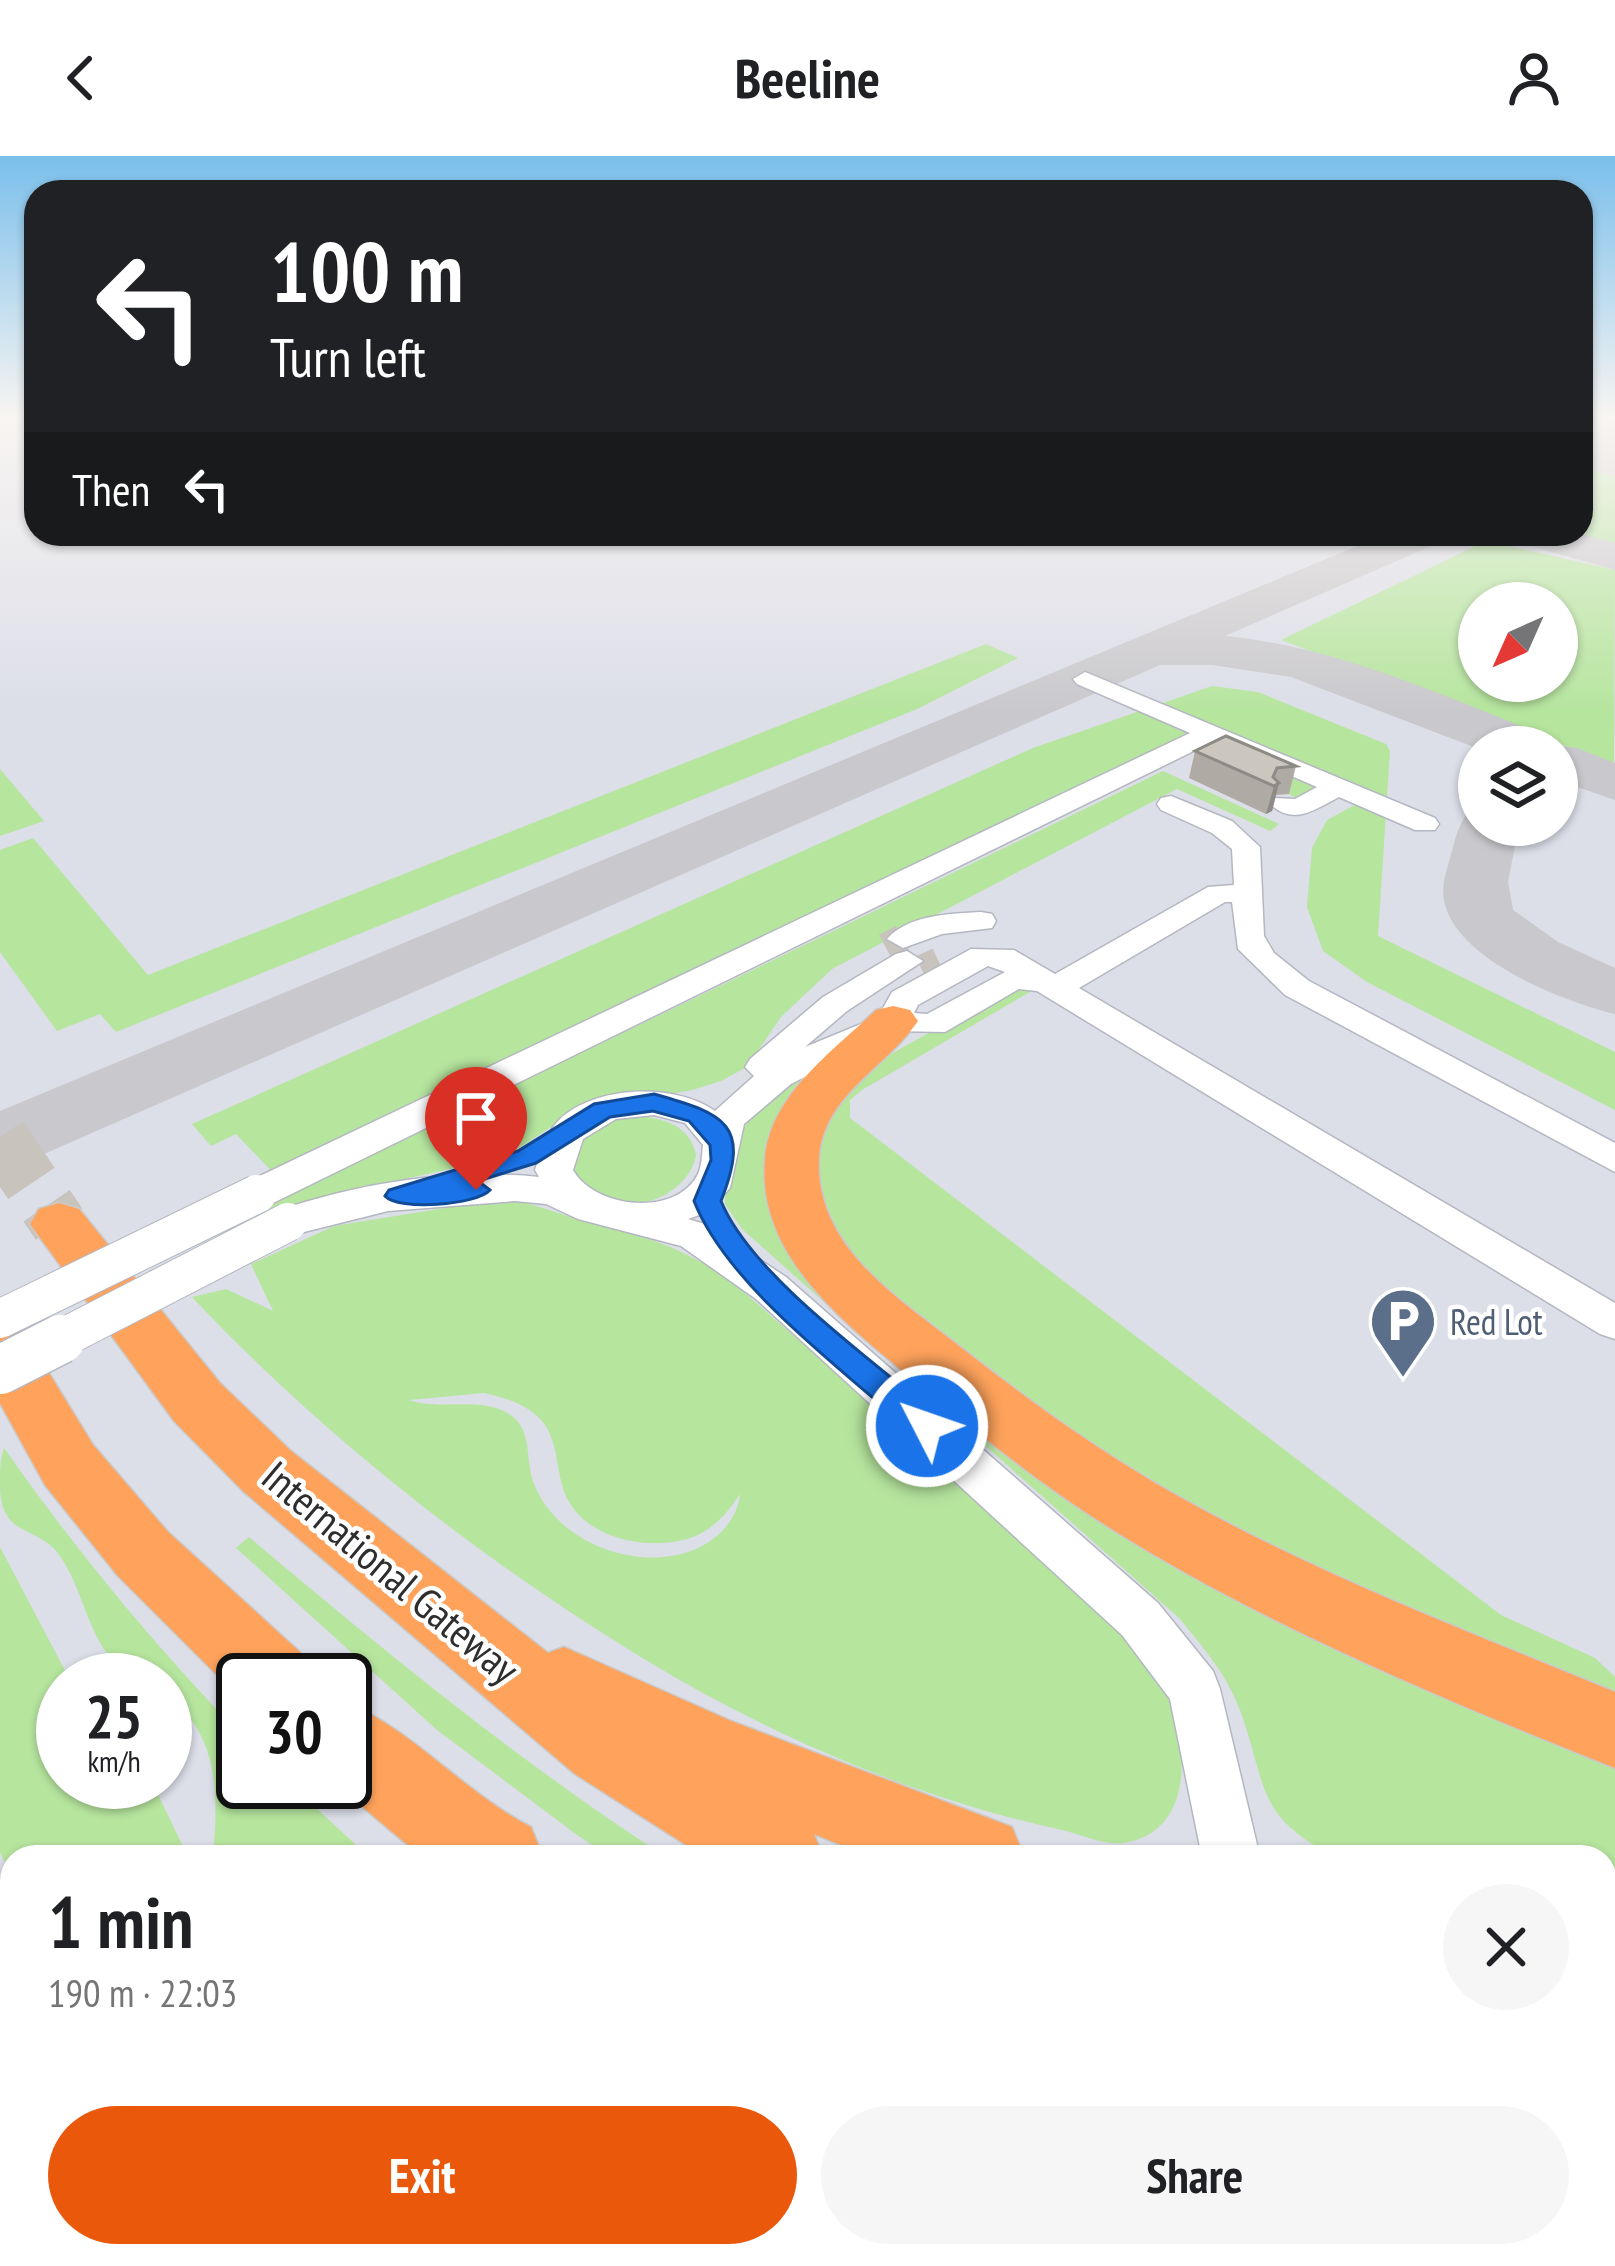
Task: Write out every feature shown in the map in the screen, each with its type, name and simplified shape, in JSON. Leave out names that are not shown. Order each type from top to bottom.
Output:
[{"type":"highway","points":[[910,968],[811,1106],[791,1159],[796,1196],[813,1243],[850,1293],[1000,1415],[1149,1515],[1258,1574],[1615,1730]]},
{"type":"highway","name":"International Gateway","points":[[59,1224],[196,1402],[267,1471],[603,1746],[762,1845]]},
{"type":"highway","points":[[0,1346],[69,1465],[143,1554],[247,1653]]},
{"type":"highway","points":[[454,1626],[623,1713],[813,1794],[950,1845]]},
{"type":"highway","points":[[372,1762],[477,1845]]},
{"type":"street","points":[[1085,680],[1425,824]]},
{"type":"street","points":[[0,1370],[273,1208],[1211,733]]},
{"type":"street","points":[[1173,752],[1210,768]]},
{"type":"street","points":[[1284,804],[1296,809],[1338,787]]},
{"type":"street","points":[[1171,804],[1231,832],[1245,845],[1252,859],[1244,894],[1246,926],[1256,953],[1297,988],[1615,1159]]},
{"type":"street","points":[[910,968],[935,1024],[1015,979],[1039,977],[1219,893],[1244,894]]},
{"type":"street","points":[[399,1196],[527,1157],[603,1110],[628,1104],[666,1105],[713,1094],[761,1068],[835,1004],[969,945],[981,921]]},
{"type":"street","points":[[771,1288],[707,1208],[711,1185],[724,1160],[726,1121],[747,1100],[843,1044],[910,968]]},
{"type":"street","points":[[1039,977],[1615,1323]]},
{"type":"street","points":[[666,1105],[698,1115],[722,1143]]},
{"type":"street","points":[[573,1199],[554,1172],[556,1153],[576,1126]]},
{"type":"street","points":[[631,1218],[687,1205],[711,1185]]},
{"type":"street","points":[[0,1318],[273,1208],[525,1187],[550,1189],[603,1214],[660,1222],[694,1235],[771,1288],[1102,1581],[1171,1654],[1202,1711],[1229,1845]]},
{"type":"shaded area","points":[[0,514],[24,514],[24,546],[1593,546],[1593,514],[1615,514],[1615,1845],[0,1845]]},
{"type":"green space","points":[[1593,514],[1615,514],[1615,544],[1593,538]]},
{"type":"green space","points":[[1476,546],[1508,546],[1615,570],[1614,764],[1578,751],[1578,726],[1512,726],[1281,640]]},
{"type":"green space","points":[[986,644],[1018,658],[917,709],[116,1032],[100,1014],[57,1031],[0,952],[0,850],[33,838],[148,975]]},
{"type":"green space","points":[[1212,686],[1258,692],[1386,744],[1390,751],[1378,936],[1615,1052],[1615,1110],[1367,982],[1323,951],[1307,907],[1312,848],[1327,820],[1364,800],[1338,787],[1308,803],[1182,747],[282,1182],[236,1134],[211,1146],[192,1124],[1033,748]]},
{"type":"green space","points":[[0,769],[44,821],[0,836]]},
{"type":"green space","points":[[1163,771],[1279,824],[1270,831],[1177,789],[832,969],[781,1017],[747,1067],[721,1081],[576,1110],[524,1145],[491,1160],[332,1195],[272,1214],[268,1205]]},
{"type":"green space","points":[[1014,986],[1035,989],[862,1090],[850,1100],[850,1118],[1501,1615],[1595,1658],[1615,1677],[1615,1706],[1290,1568],[1059,1435],[835,1246],[814,1171],[822,1121],[869,1066]]},
{"type":"green space","points":[[807,1074],[800,1104],[838,1299],[1615,1758],[1615,1845],[1314,1845],[1290,1827],[1268,1798],[1229,1687],[1179,1618],[742,1229],[725,1204],[726,1172],[741,1132],[764,1101]]},
{"type":"green space","points":[[636,1116],[665,1121],[681,1130],[696,1155],[692,1168],[674,1189],[649,1201],[621,1204],[573,1179],[573,1146],[606,1121]]},
{"type":"green space","points":[[511,1200],[659,1242],[730,1280],[1123,1625],[1162,1686],[1178,1730],[1181,1779],[1165,1820],[1148,1835],[1109,1843],[900,1783],[742,1714],[644,1659],[523,1580],[350,1447],[192,1297],[226,1289],[273,1311],[251,1264],[334,1226]],"holes":[[[484,1393],[523,1406],[542,1421],[552,1439],[568,1500],[578,1514],[606,1533],[641,1542],[677,1541],[708,1529],[740,1494],[736,1511],[712,1540],[673,1556],[624,1555],[601,1547],[559,1521],[544,1502],[533,1481],[525,1436],[517,1420],[486,1406],[409,1400]]]},
{"type":"green space","points":[[4,1448],[166,1653],[107,1653],[60,1556],[13,1523],[2,1502]]},
{"type":"green space","points":[[249,1537],[453,1704],[648,1845],[592,1845],[437,1730],[372,1671],[372,1653],[352,1653],[236,1548]]},
{"type":"green space","points":[[0,1547],[56,1653],[36,1653],[36,1809],[165,1809],[182,1845],[0,1845]]},
{"type":"green space","points":[[192,1682],[216,1708],[216,1809],[317,1809],[356,1845],[214,1845],[212,1768],[192,1722]]},
{"type":"building","points":[[1226,736],[1296,766],[1277,768],[1273,777],[1279,783],[1274,786],[1195,751]]},
{"type":"taxiway","points":[[0,1142],[1395,546]]},
{"type":"taxiway","points":[[1577,546],[1615,557]]},
{"type":"taxiway","points":[[1167,652],[1212,650],[1303,664],[1472,726]]},
{"type":"taxiway","points":[[1578,768],[1615,783]]},
{"type":"taxiway","points":[[1484,846],[1476,900],[1495,931],[1534,957],[1615,993]]},
{"type":"tunnel","points":[[886,948],[903,939]]},
{"type":"tunnel","points":[[922,970],[939,962]]},
{"type":"tunnel","points":[[0,1137],[59,1224]]},
{"type":"place","name":"Red Lot","points":[[1403,1380]]},
{"type":"route","points":[[476,1190],[399,1196],[527,1157],[603,1110],[654,1102],[698,1115],[722,1143],[724,1160],[707,1201],[719,1231],[771,1288],[927,1426]]}]
